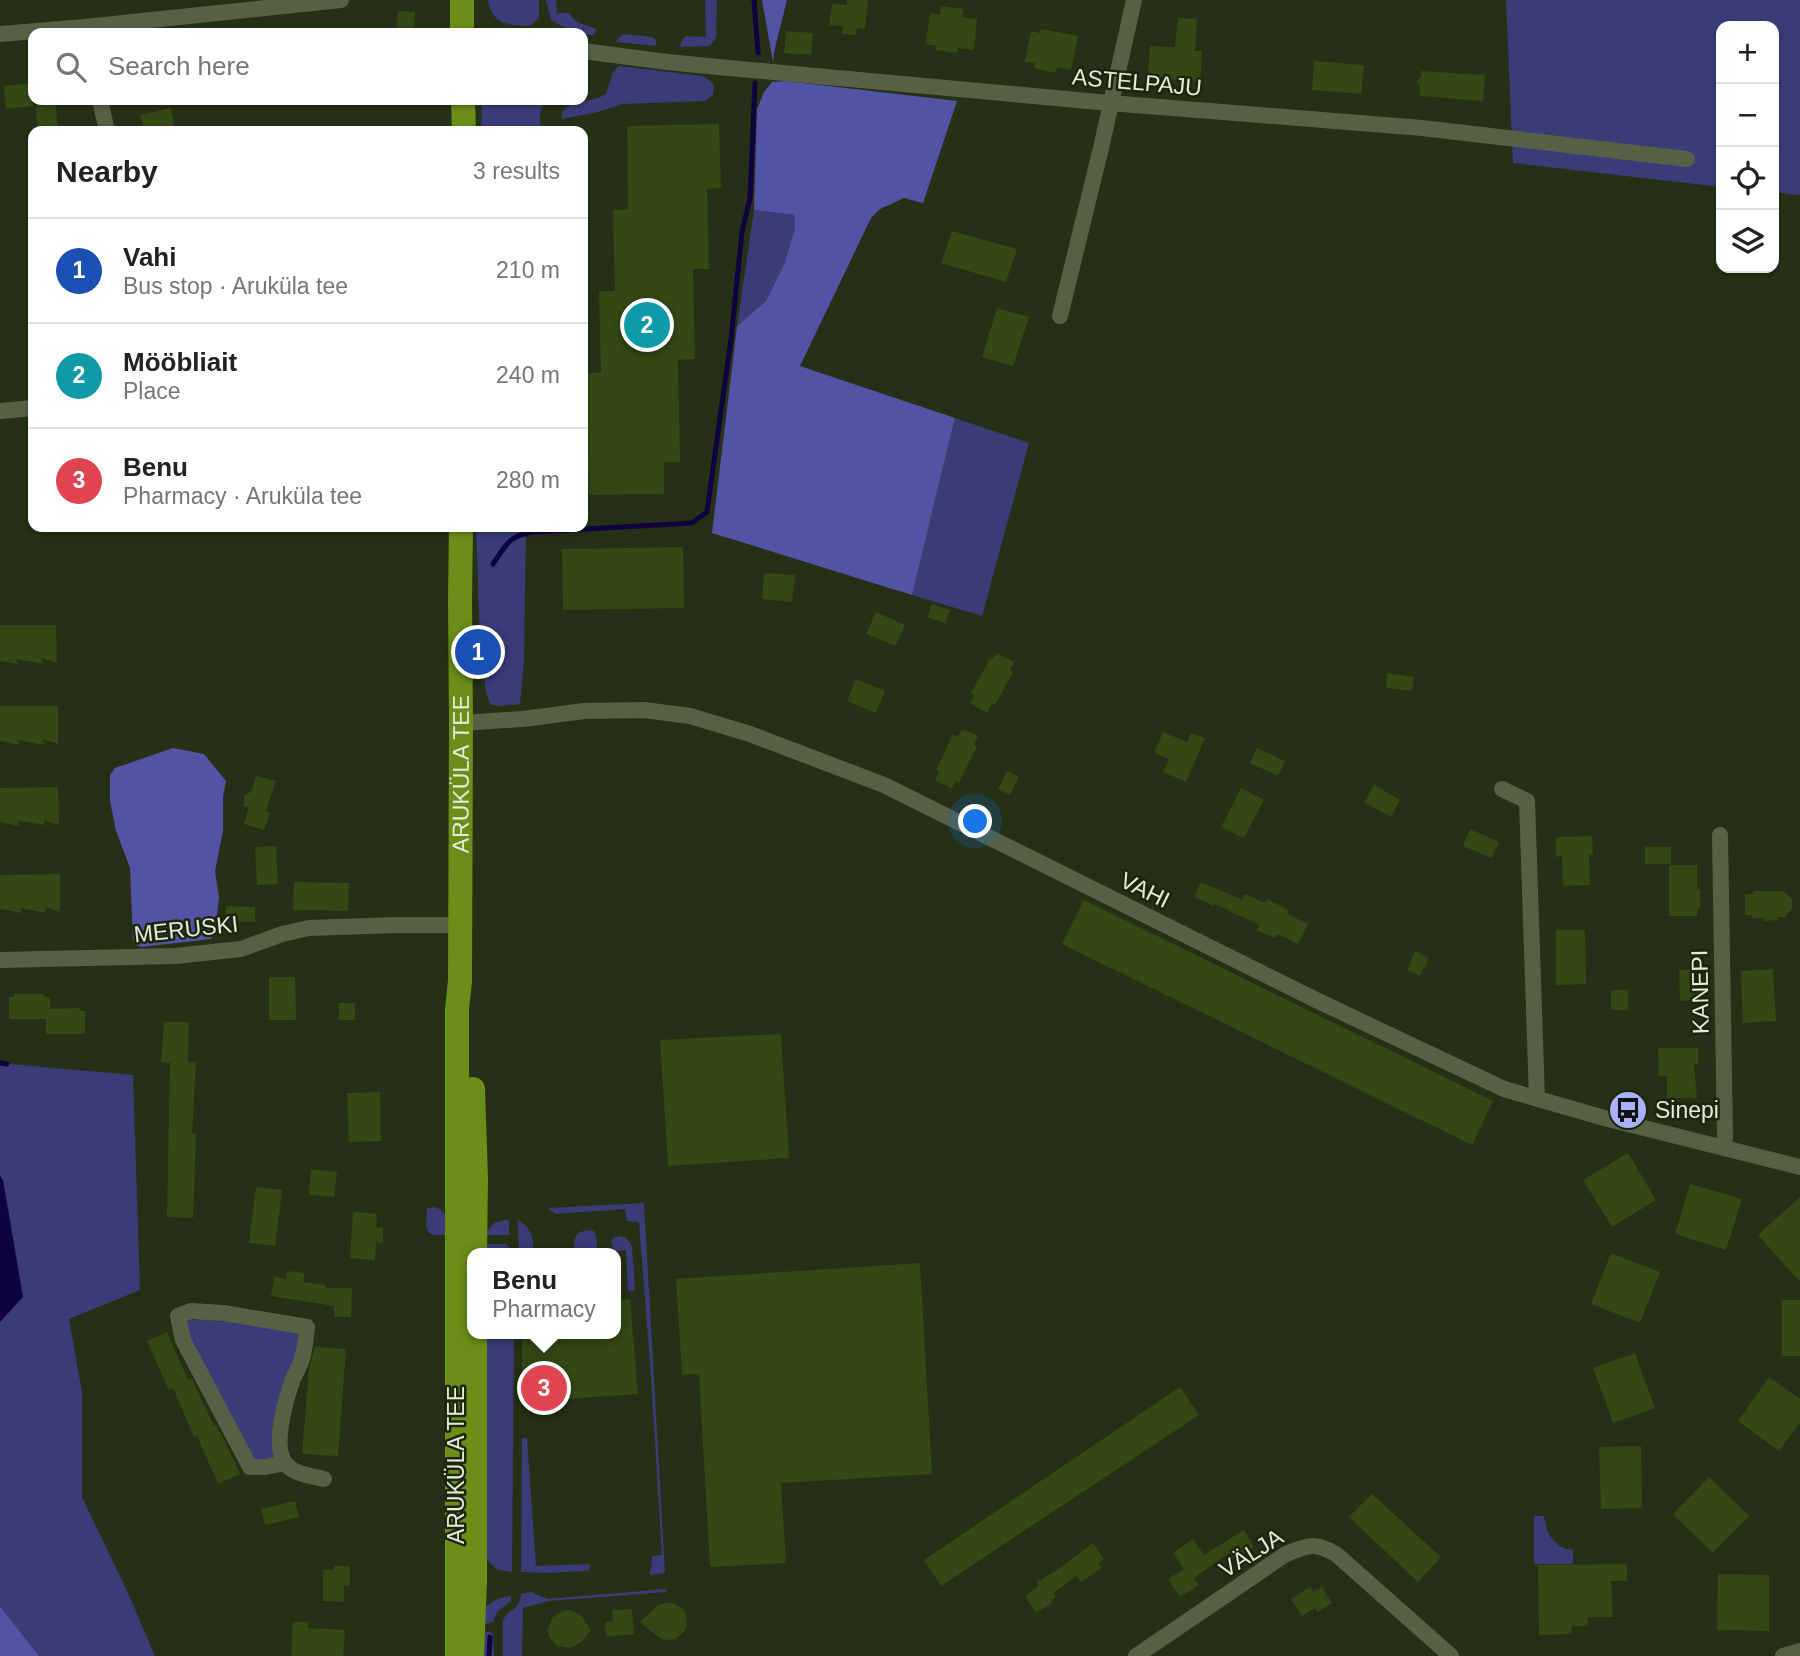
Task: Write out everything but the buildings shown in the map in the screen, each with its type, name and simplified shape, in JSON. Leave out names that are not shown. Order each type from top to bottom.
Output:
[{"type":"highway","points":[[462,0],[462,28]]},
{"type":"highway","points":[[463,105],[464,126]]},
{"type":"highway","name":"ARUKÜLA TEE","points":[[457,1656],[457,1035],[460,981],[461,532]]},
{"type":"highway","name":"ARUKÜLA TEE","points":[[460,981],[474,1097],[475,1248]]},
{"type":"highway","name":"ARUKÜLA TEE","points":[[472,1656],[475,1587],[475,1339]]},
{"type":"street","points":[[103,28],[341,0]]},
{"type":"street","points":[[1060,316],[1134,0]]},
{"type":"street","points":[[0,34],[28,33]]},
{"type":"street","name":"ASTELPAJU","points":[[588,52],[667,62],[1110,103],[1422,128],[1687,159]]},
{"type":"street","points":[[101,105],[106,126]]},
{"type":"street","points":[[0,411],[28,408]]},
{"type":"street","name":"VAHI","points":[[461,723],[584,711],[644,710],[690,716],[750,734],[884,785],[1316,1000],[1504,1089],[1604,1118],[1800,1167]]},
{"type":"street","points":[[1502,789],[1527,801],[1537,1099]]},
{"type":"street","name":"KANEPI","points":[[1720,835],[1725,1137],[1723,1148]]},
{"type":"street","name":"MERUSKI","points":[[0,960],[175,956],[242,949],[282,934],[309,928],[459,925]]},
{"type":"street","points":[[285,1463],[250,1467],[183,1340],[178,1316],[191,1311],[223,1313],[307,1327],[302,1360],[283,1411],[281,1451],[285,1463],[296,1472],[324,1479]]},
{"type":"street","name":"VÄLJA","points":[[1136,1656],[1286,1554],[1306,1546],[1321,1546],[1336,1554],[1451,1656]]},
{"type":"street","points":[[1783,1656],[1800,1651]]},
{"type":"shaded area","points":[[488,0],[539,0],[539,18],[530,26],[502,22],[493,14]]},
{"type":"shaded area","points":[[546,0],[556,0],[557,13],[569,13],[577,21],[596,29],[595,35],[588,35],[588,28],[565,28],[551,20]]},
{"type":"shaded area","points":[[705,0],[717,0],[716,38],[710,46],[680,47],[686,36],[706,37]]},
{"type":"shaded area","points":[[762,0],[787,0],[773,62]]},
{"type":"shaded area","points":[[1506,0],[1800,0],[1800,195],[1779,193],[1779,21],[1716,21],[1716,186],[1513,163]]},
{"type":"shaded area","points":[[624,34],[652,37],[656,40],[656,46],[616,42]]},
{"type":"shaded area","points":[[619,66],[702,76],[714,86],[713,95],[705,101],[623,104],[562,119],[562,112],[570,105],[588,105],[588,100],[606,94],[613,72]]},
{"type":"shaded area","points":[[786,81],[957,101],[923,203],[904,198],[880,209],[871,218],[800,366],[955,418],[912,595],[712,533],[737,326],[766,301],[785,262],[795,228],[794,215],[754,210],[757,109],[764,92],[772,82]]},
{"type":"shaded area","points":[[482,105],[543,105],[540,126],[481,126]]},
{"type":"shaded area","points":[[754,210],[794,215],[795,228],[785,262],[766,301],[737,326]]},
{"type":"shaded area","points":[[955,418],[1029,443],[982,616],[912,595]]},
{"type":"shaded area","points":[[476,532],[526,532],[524,660],[520,704],[491,705],[484,675],[484,645],[480,644]]},
{"type":"shaded area","points":[[173,748],[204,754],[226,781],[223,831],[215,871],[219,897],[216,923],[211,939],[141,947],[133,940],[130,868],[116,831],[110,801],[110,775],[115,768]]},
{"type":"shaded area","points":[[0,1063],[133,1075],[140,1290],[69,1319],[82,1392],[82,1497],[155,1656],[39,1656],[0,1606]]},
{"type":"shaded area","points":[[0,1176],[3,1180],[23,1297],[0,1322]]},
{"type":"shaded area","points":[[644,1203],[665,1573],[650,1575],[652,1556],[662,1555],[639,1222],[627,1221],[625,1209],[555,1214],[548,1208]]},
{"type":"shaded area","points":[[435,1207],[445,1215],[449,1235],[429,1233],[426,1226],[427,1208]]},
{"type":"shaded area","points":[[509,1220],[509,1235],[484,1235],[494,1223]]},
{"type":"shaded area","points":[[518,1220],[531,1234],[534,1248],[519,1248]]},
{"type":"shaded area","points":[[594,1231],[596,1248],[575,1248],[574,1241],[578,1233]]},
{"type":"shaded area","points":[[624,1237],[632,1247],[635,1290],[628,1291],[626,1250],[613,1248],[613,1238]]},
{"type":"shaded area","points":[[486,1244],[506,1244],[509,1247],[509,1248],[485,1248]]},
{"type":"shaded area","points":[[206,1319],[298,1332],[296,1364],[280,1460],[256,1468],[182,1327],[190,1320]]},
{"type":"shaded area","points":[[483,1339],[514,1339],[512,1572],[496,1569],[483,1555]]},
{"type":"shaded area","points":[[522,1438],[527,1438],[536,1566],[590,1564],[589,1570],[521,1572]]},
{"type":"shaded area","points":[[1534,1516],[1544,1516],[1552,1539],[1566,1549],[1573,1550],[1573,1564],[1534,1564]]},
{"type":"shaded area","points":[[666,1589],[666,1592],[548,1601],[523,1608],[522,1656],[503,1656],[503,1620],[519,1604],[521,1594],[531,1592],[548,1599]]},
{"type":"shaded area","points":[[511,1596],[511,1601],[497,1612],[493,1622],[482,1622],[483,1612],[489,1604]]},
{"type":"shaded area","points":[[0,1606],[39,1656],[0,1656]]},
{"type":"shaded area","points":[[484,1632],[493,1634],[494,1656],[481,1656]]},
{"type":"waterway","points":[[754,0],[758,53]]},
{"type":"waterway","points":[[588,529],[692,523],[707,512],[731,339],[742,232],[750,198],[755,83]]},
{"type":"waterway","points":[[493,564],[513,538],[534,532]]},
{"type":"waterway","points":[[0,1063],[7,1064]]},
{"type":"waterway","points":[[489,1656],[490,1637]]},
{"type":"place","name":"Mööbliait","points":[[647,325]]},
{"type":"place","name":"Vahi","points":[[478,652]]},
{"type":"place","name":"Sinepi","points":[[1628,1110]]},
{"type":"place","name":"Benu","points":[[544,1388]]}]
